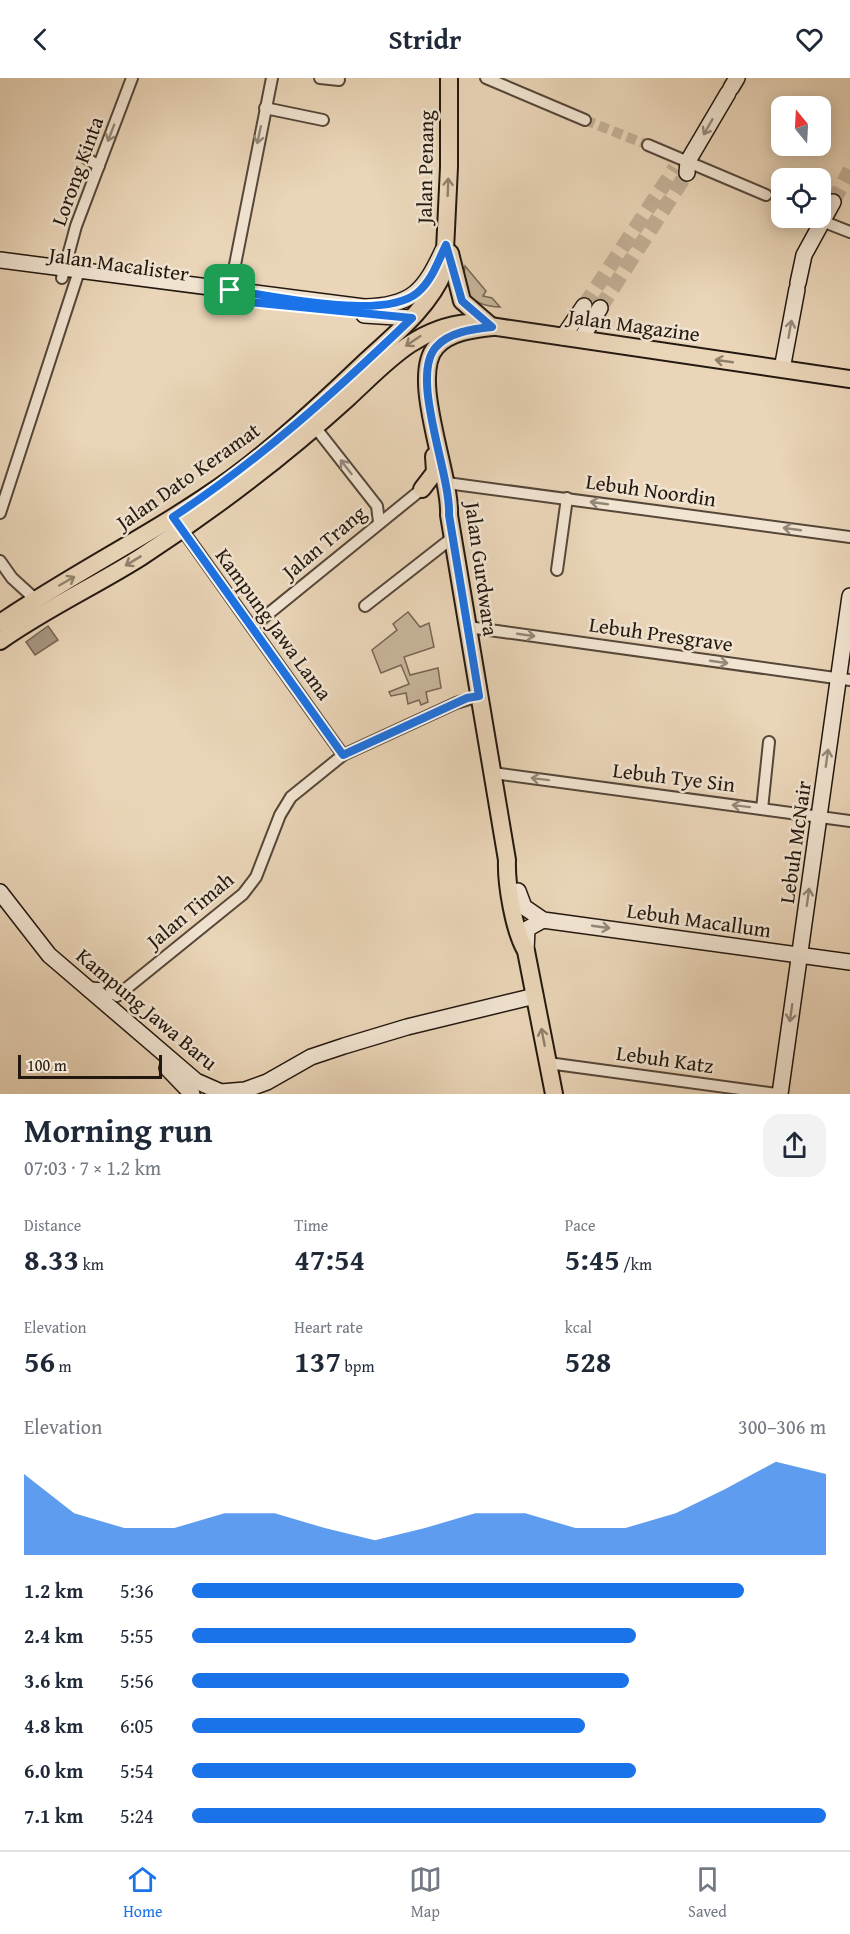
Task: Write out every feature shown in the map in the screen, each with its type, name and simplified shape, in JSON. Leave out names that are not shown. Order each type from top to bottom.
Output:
[{"type":"main road","name":"Jalan Penang","points":[[412,318],[439,282],[444,271],[449,78]]},
{"type":"main road","points":[[446,245],[462,301],[492,327]]},
{"type":"main road","name":"Jalan Magazine","points":[[412,318],[468,323],[850,379]]},
{"type":"main road","name":"Jalan Dato Keramat","points":[[0,641],[49,609],[141,557],[178,523],[274,445],[412,318]]},
{"type":"main road","name":"Jalan Dato Keramat","points":[[0,623],[35,599],[131,544],[178,523],[315,427],[412,341],[437,328],[468,323]]},
{"type":"main road","name":"Jalan Gurdwara","points":[[492,327],[456,335],[440,343],[432,352],[426,380],[434,437],[440,448],[447,483],[452,538],[493,773],[519,941],[526,951],[554,1094]]},
{"type":"main road","points":[[434,437],[435,472],[422,489],[440,493],[449,515]]},
{"type":"main road","name":"Jalan Gurdwara","points":[[507,860],[513,870],[518,891]]},
{"type":"street","name":"Lorong Kinta","points":[[0,513],[99,166],[132,78]]},
{"type":"street","points":[[229,295],[272,78]]},
{"type":"street","points":[[320,78],[339,80]]},
{"type":"street","points":[[486,78],[585,120]]},
{"type":"street","points":[[683,167],[732,86]]},
{"type":"street","points":[[266,108],[323,120]]},
{"type":"street","points":[[648,145],[683,167],[766,195]]},
{"type":"street","points":[[86,158],[99,166]]},
{"type":"street","points":[[831,213],[850,232]]},
{"type":"street","points":[[782,369],[804,255],[817,228]]},
{"type":"street","name":"Jalan Macalister","points":[[229,295],[364,307],[397,304],[408,299],[426,284],[446,245]]},
{"type":"street","name":"Jalan Macalister","points":[[0,260],[70,274]]},
{"type":"street","name":"Jalan Macalister","points":[[0,268],[70,274],[412,318]]},
{"type":"street","points":[[572,338],[584,306]]},
{"type":"street","points":[[572,338],[600,308]]},
{"type":"street","points":[[315,427],[377,506],[379,522]]},
{"type":"street","name":"Lebuh Noordin","points":[[447,483],[850,537]]},
{"type":"street","name":"Jalan Trang","points":[[252,627],[394,509],[422,489]]},
{"type":"street","points":[[557,570],[567,498]]},
{"type":"street","points":[[377,506],[394,509]]},
{"type":"street","name":"Kampung Jawa Lama","points":[[178,523],[343,755]]},
{"type":"street","points":[[365,606],[452,538]]},
{"type":"street","points":[[0,561],[12,578],[35,599]]},
{"type":"street","name":"Lebuh McNair","points":[[779,1094],[819,816],[844,679],[850,596]]},
{"type":"street","name":"Lebuh Presgrave","points":[[468,627],[844,679]]},
{"type":"street","name":"Jalan Timah","points":[[107,1004],[243,894],[256,877],[280,815],[291,797],[343,755],[447,707],[479,696]]},
{"type":"street","points":[[762,809],[769,742]]},
{"type":"street","name":"Lebuh Tye Sin","points":[[493,773],[850,820]]},
{"type":"street","points":[[518,891],[524,907],[543,920],[527,929],[526,951]]},
{"type":"street","name":"Kampung Jawa Baru","points":[[0,892],[49,955],[196,1081],[221,1092],[257,1087],[311,1058],[344,1046],[407,1027],[535,996]]},
{"type":"street","name":"Lebuh Macallum","points":[[543,920],[850,962]]},
{"type":"street","points":[[90,990],[122,992]]},
{"type":"street","points":[[152,1043],[158,1059],[192,1094]]},
{"type":"street","name":"Lebuh Katz","points":[[548,1063],[779,1094]]},
{"type":"shaded area","points":[[465,266],[486,291],[483,296],[492,298],[500,307],[482,304],[470,296],[465,284]]},
{"type":"shaded area","points":[[408,612],[420,627],[429,623],[434,647],[404,657],[410,675],[438,668],[441,688],[426,692],[428,702],[421,705],[419,700],[408,704],[406,693],[391,696],[389,692],[409,684],[401,665],[381,673],[372,650],[397,630],[393,624]]},
{"type":"shaded area","points":[[48,626],[58,640],[35,655],[26,642]]},
{"type":"tunnel","points":[[585,120],[648,145]]},
{"type":"tunnel","points":[[584,306],[675,168]]},
{"type":"tunnel","points":[[833,202],[850,170]]},
{"type":"tunnel","points":[[600,308],[687,173]]},
{"type":"route","points":[[446,245],[462,301],[492,327],[469,330],[440,343],[429,359],[426,376],[434,437],[440,448],[450,499],[449,515],[479,696],[469,697],[343,755],[173,517],[231,479],[274,445],[340,387],[412,318],[228,300],[230,290],[364,307],[397,304],[408,299],[426,284],[446,245]]}]
